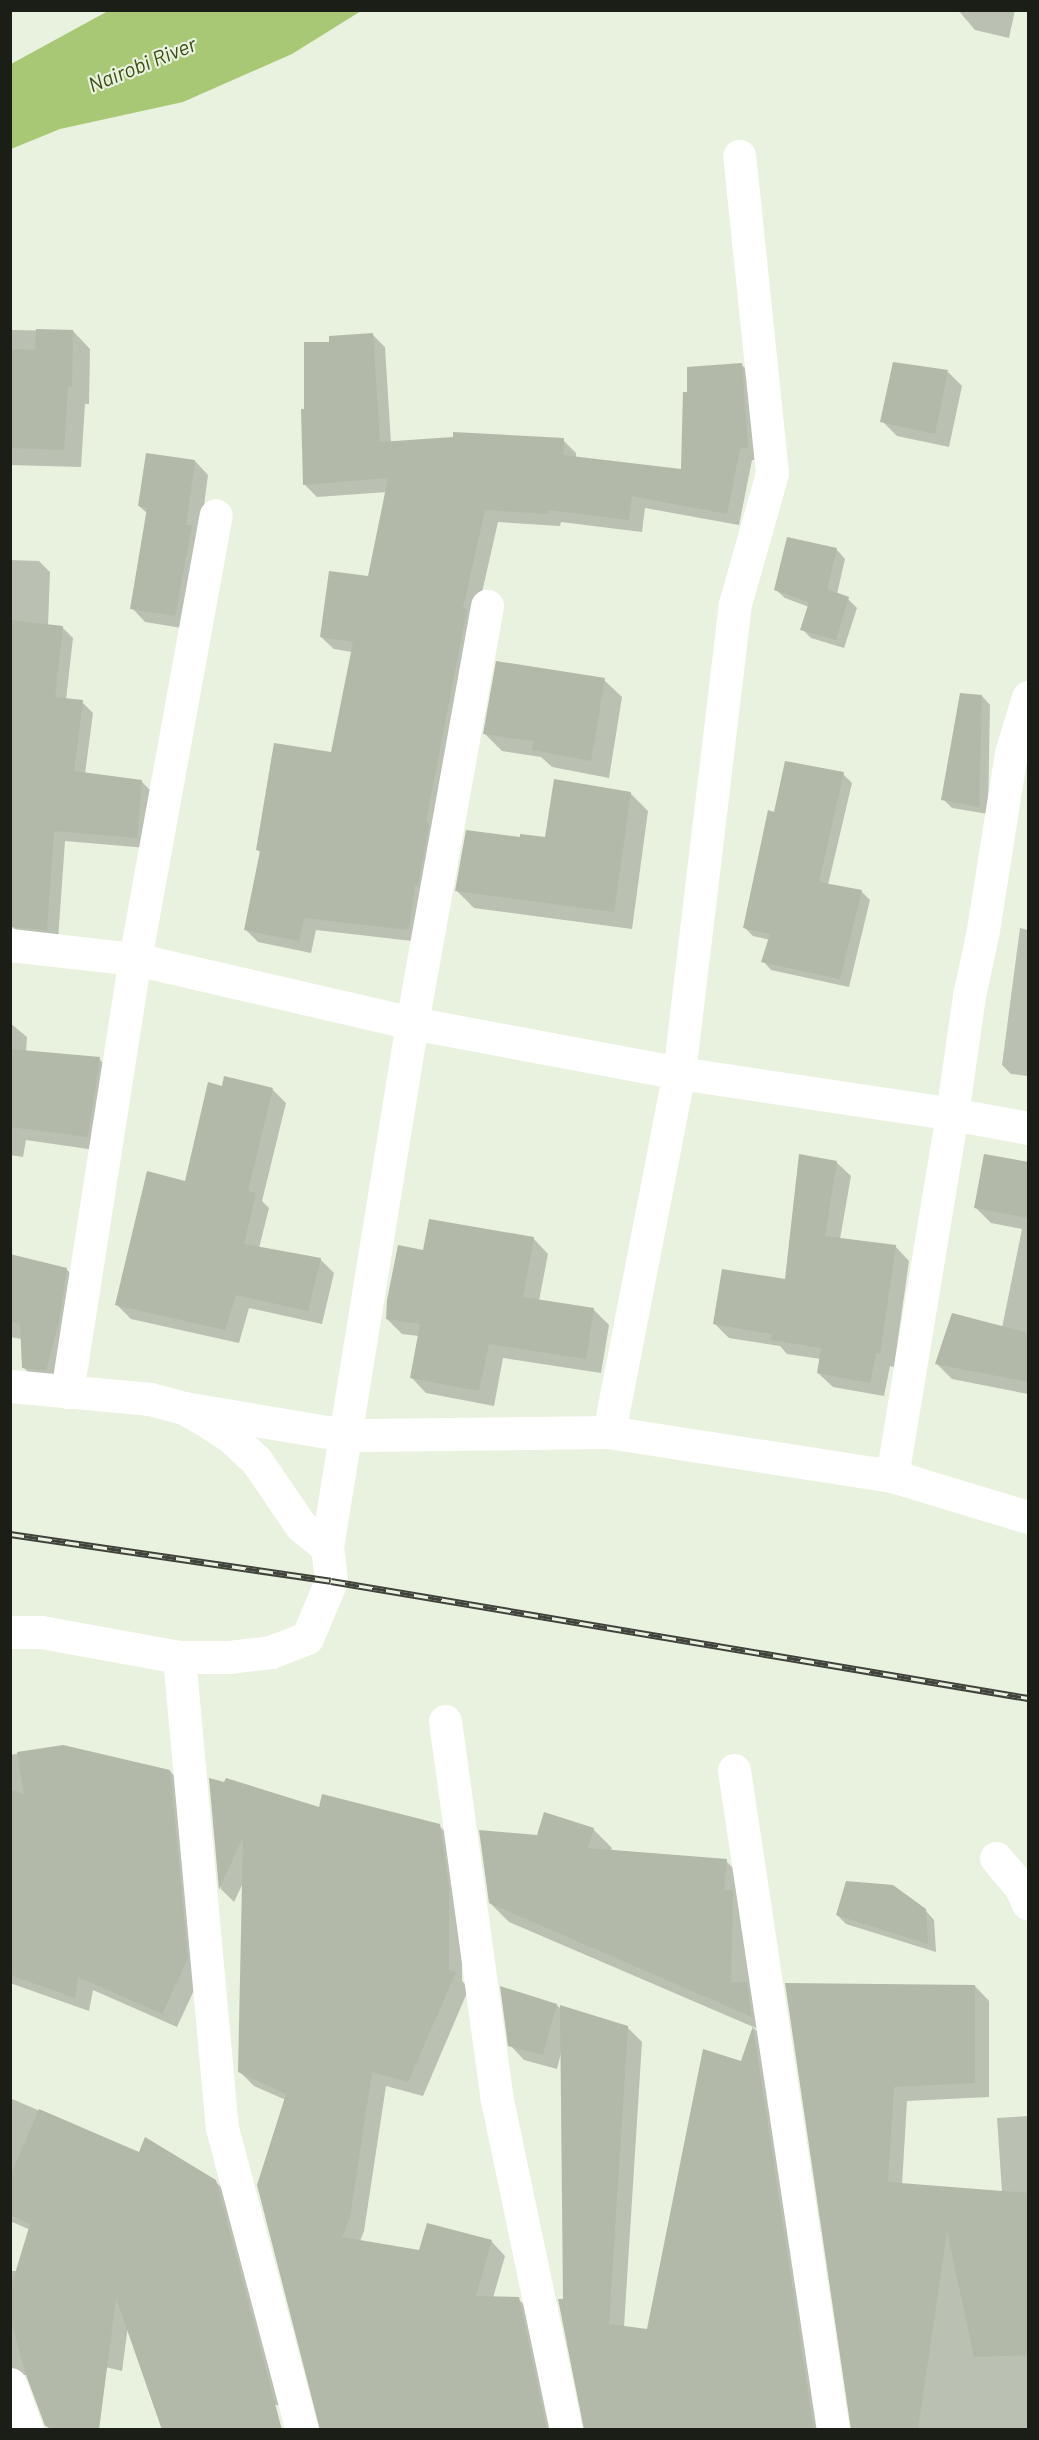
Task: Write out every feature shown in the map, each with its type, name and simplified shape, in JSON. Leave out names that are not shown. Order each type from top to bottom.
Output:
[{"type":"street","points":[[609,1432],[679,1073],[735,604],[772,473],[739,156]]},
{"type":"street","points":[[67,1392],[135,959],[216,515]]},
{"type":"street","points":[[10,1632],[41,1632],[179,1657],[230,1657],[271,1652],[307,1638],[332,1581],[327,1546],[412,1023],[487,606]]},
{"type":"street","points":[[892,1476],[952,1114],[969,996],[983,930],[1011,753],[1029,697]]},
{"type":"street","points":[[10,945],[135,959],[412,1023],[679,1073],[952,1114],[1029,1128]]},
{"type":"street","points":[[10,1386],[150,1399],[184,1408],[345,1435],[609,1432],[892,1476],[1029,1517]]},
{"type":"street","points":[[184,1408],[231,1437],[256,1460],[301,1526],[327,1546]]},
{"type":"street","points":[[179,1657],[222,2128],[302,2430]]},
{"type":"street","points":[[445,1722],[496,2095],[566,2430]]},
{"type":"street","points":[[734,1770],[833,2430]]},
{"type":"street","points":[[996,1858],[1021,1888],[1029,1904]]},
{"type":"street","points":[[10,2384],[27,2430]]},
{"type":"water","name":"Nairobi River","points":[[108,11],[361,11],[292,54],[183,102],[60,129],[11,149],[11,64]]},
{"type":"building","points":[[36,329],[73,330],[72,387],[68,387],[64,450],[10,448],[10,349],[35,350]]},
{"type":"building","points":[[373,333],[380,442],[453,437],[453,432],[564,438],[563,455],[681,469],[683,392],[687,392],[687,367],[742,363],[748,448],[740,448],[727,514],[632,496],[629,520],[548,510],[548,514],[485,510],[463,608],[467,609],[426,821],[429,825],[418,886],[415,885],[409,930],[304,918],[299,941],[244,930],[260,851],[256,850],[274,743],[331,752],[353,642],[320,637],[329,571],[368,576],[388,478],[303,485],[301,409],[304,409],[304,342],[329,342],[329,336]]},
{"type":"building","points":[[893,362],[948,370],[935,434],[880,422]]},
{"type":"building","points":[[146,453],[195,460],[186,525],[192,525],[175,616],[130,609],[147,508],[138,506]]},
{"type":"building","points":[[787,537],[837,548],[827,589],[849,597],[836,640],[800,630],[809,602],[774,590]]},
{"type":"building","points":[[10,620],[63,626],[55,697],[83,700],[74,771],[142,780],[137,838],[54,831],[47,930],[10,927]]},
{"type":"building","points":[[496,661],[605,678],[591,761],[532,750],[534,741],[483,734]]},
{"type":"building","points":[[960,693],[982,695],[979,807],[941,800]]},
{"type":"building","points":[[785,761],[844,772],[819,882],[862,890],[840,979],[761,962],[770,934],[743,928],[768,810],[774,812]]},
{"type":"building","points":[[554,779],[631,792],[614,912],[455,891],[466,830],[520,837],[520,834],[545,837]]},
{"type":"building","points":[[10,1049],[100,1057],[88,1137],[10,1127]]},
{"type":"building","points":[[224,1076],[273,1088],[248,1191],[256,1193],[244,1244],[321,1258],[308,1311],[236,1295],[225,1330],[115,1305],[147,1171],[185,1181],[208,1082],[222,1086]]},
{"type":"building","points":[[799,1154],[837,1161],[825,1236],[896,1245],[880,1354],[876,1353],[870,1383],[817,1373],[821,1348],[771,1340],[772,1334],[713,1324],[722,1269],[785,1279]]},
{"type":"building","points":[[984,1154],[1029,1162],[1029,1218],[974,1208]]},
{"type":"building","points":[[429,1219],[534,1237],[523,1297],[594,1308],[586,1359],[489,1344],[479,1391],[410,1378],[420,1324],[386,1319],[387,1300],[398,1245],[423,1250]]},
{"type":"building","points":[[10,1254],[67,1268],[60,1317],[46,1371],[22,1368],[20,1324],[10,1321]]},
{"type":"building","points":[[952,1313],[1029,1333],[1029,1382],[935,1364]]},
{"type":"building","points":[[63,1745],[170,1770],[188,1958],[162,2014],[78,1977],[75,1998],[10,1975],[10,1789],[24,1795],[17,1752]]},
{"type":"building","points":[[209,1778],[224,1782],[226,1778],[319,1807],[322,1794],[440,1824],[449,1886],[449,1970],[456,1972],[408,2082],[372,2072],[350,2217],[342,2237],[419,2250],[427,2223],[492,2240],[476,2296],[519,2297],[547,2430],[320,2430],[257,2185],[286,2094],[238,2072],[243,1837],[219,1890]]},
{"type":"building","points":[[544,1812],[594,1828],[588,1848],[727,1859],[724,1890],[733,1890],[731,1982],[747,1982],[752,2017],[489,1903],[479,1830],[537,1835]]},
{"type":"building","points":[[846,1881],[893,1885],[926,1909],[928,1944],[836,1915]]},
{"type":"building","points":[[785,1983],[975,1985],[975,2083],[894,2087],[888,2182],[1029,2193],[1029,2355],[974,2357],[947,2231],[918,2430],[851,2430]]},
{"type":"building","points":[[500,1986],[557,2004],[543,2055],[508,2046]]},
{"type":"building","points":[[560,2005],[628,2026],[609,2324],[647,2329],[703,2049],[741,2061],[753,2026],[814,2430],[584,2430],[558,2299],[563,2299]]},
{"type":"building","points":[[39,2109],[139,2152],[145,2137],[216,2180],[282,2430],[162,2430],[116,2298],[99,2430],[64,2430],[45,2426],[26,2375],[10,2317],[10,2290],[30,2224],[10,2215],[10,2176]]},
{"type":"railway","points":[[10,1534],[331,1581],[1028,1698]]}]
